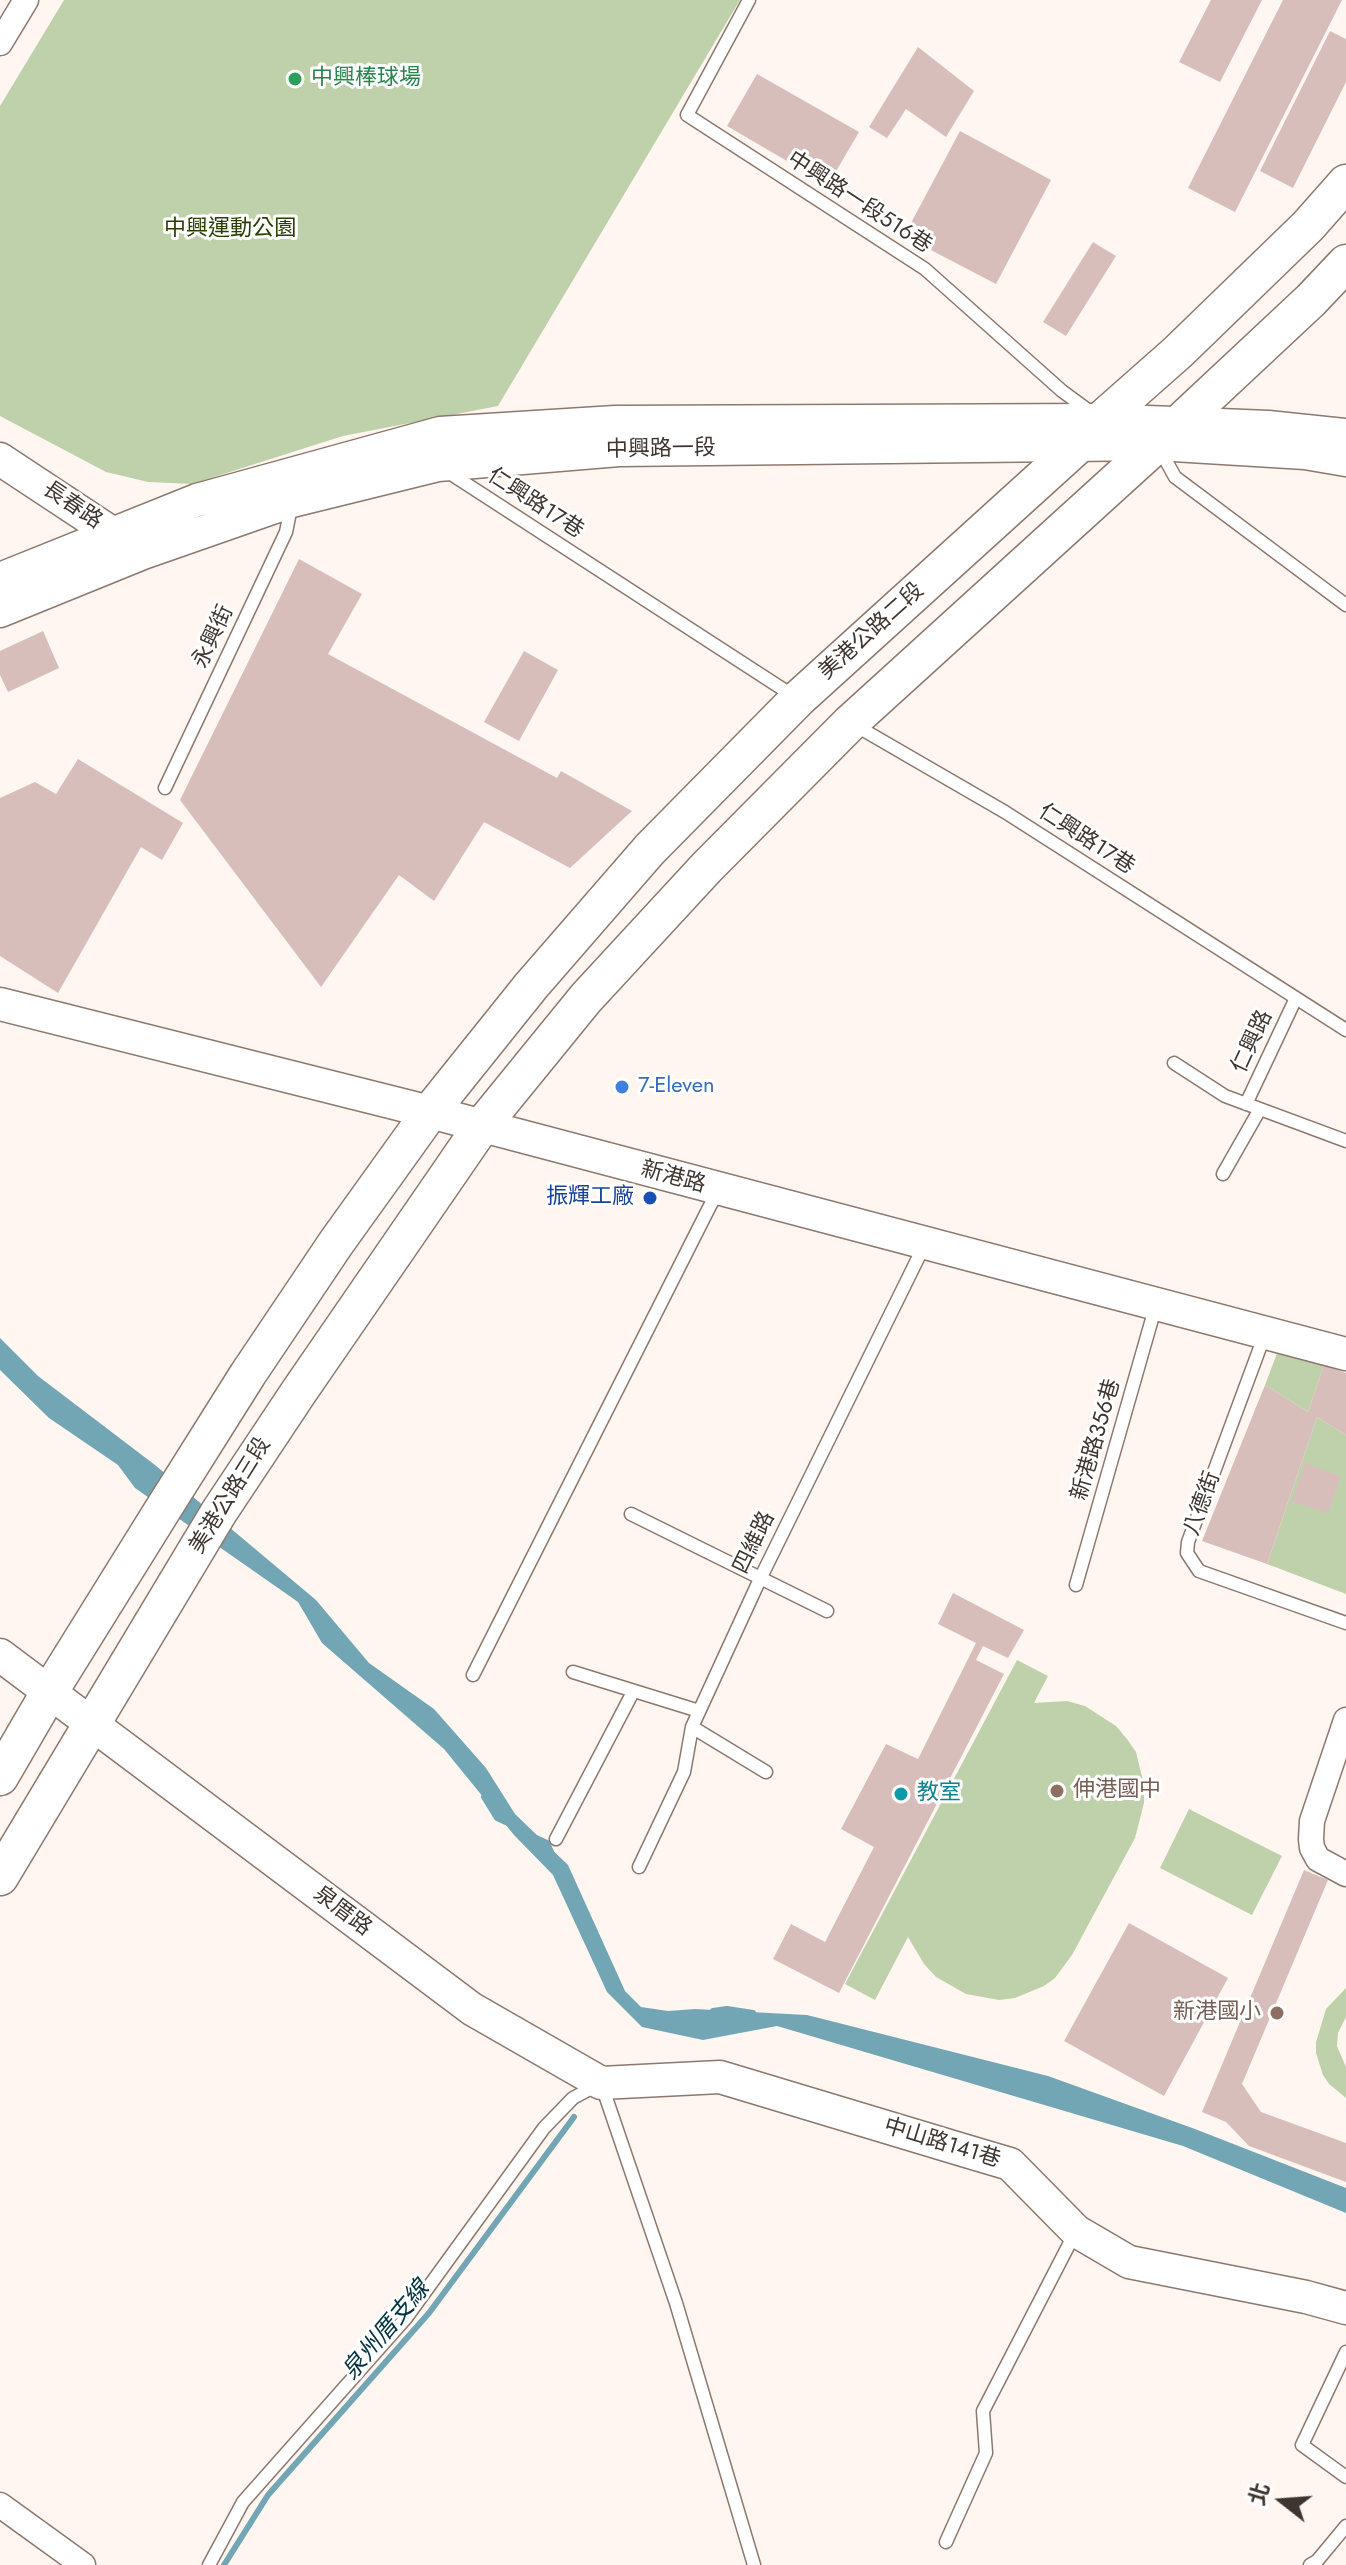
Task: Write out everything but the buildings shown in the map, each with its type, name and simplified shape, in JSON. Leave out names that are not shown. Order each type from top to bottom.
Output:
[{"type":"main road","name":"美港公路二段","points":[[430,1112],[531,986],[650,849],[798,699],[1178,352],[1308,226],[1346,183]]},
{"type":"main road","points":[[481,1127],[586,998],[707,867],[850,723],[1169,433],[1311,300],[1346,263]]},
{"type":"main road","points":[[0,1777],[50,1691],[248,1374],[336,1243],[430,1112]]},
{"type":"main road","name":"美港公路三段","points":[[0,1877],[212,1525],[386,1263],[481,1127]]},
{"type":"street","points":[[0,43],[26,0]]},
{"type":"street","name":"中興路一段","points":[[0,579],[197,500],[439,449],[615,422],[1101,420],[1346,460]]},
{"type":"street","name":"中興路一段","points":[[0,611],[143,553],[439,449],[1076,447],[1169,433],[1346,435]]},
{"type":"street","name":"長春路","points":[[0,459],[143,553]]},
{"type":"street","name":"新港路","points":[[0,1004],[430,1112],[1346,1354]]},
{"type":"street","name":"泉厝路","points":[[0,1655],[472,2009],[601,2083]]},
{"type":"street","points":[[1346,1720],[1312,1821],[1312,1848],[1318,1859],[1346,1874]]},
{"type":"street","name":"中山路141巷","points":[[601,2083],[720,2077],[1010,2164],[1076,2231],[1129,2262],[1306,2297],[1346,2308]]},
{"type":"street","points":[[0,2505],[83,2565]]},
{"type":"lane","name":"中興路一段516巷","points":[[749,0],[687,115],[925,269],[1062,391],[1101,420]]},
{"type":"lane","points":[[1169,433],[1175,477],[1346,605]]},
{"type":"lane","name":"仁興路17巷","points":[[439,449],[798,699]]},
{"type":"lane","name":"永興街","points":[[165,788],[286,532],[292,501]]},
{"type":"lane","name":"仁興路17巷","points":[[850,723],[1005,812],[1346,1030]]},
{"type":"lane","name":"仁興路","points":[[1246,1104],[1296,998]]},
{"type":"lane","name":"仁興路","points":[[1174,1063],[1225,1096],[1346,1141]]},
{"type":"lane","points":[[1223,1174],[1260,1109]]},
{"type":"lane","points":[[473,1675],[718,1190]]},
{"type":"lane","name":"四維路","points":[[639,1867],[684,1772],[692,1727],[699,1711],[760,1579],[926,1243]]},
{"type":"lane","name":"新港路356巷","points":[[1076,1585],[1156,1305]]},
{"type":"lane","name":"八德街","points":[[1265,1334],[1188,1542],[1187,1553],[1199,1571],[1346,1623]]},
{"type":"lane","points":[[631,1514],[827,1611]]},
{"type":"lane","points":[[573,1672],[699,1711]]},
{"type":"lane","points":[[556,1839],[633,1692]]},
{"type":"lane","points":[[692,1727],[766,1772]]},
{"type":"lane","points":[[209,2565],[243,2502],[406,2318],[544,2128],[573,2098],[601,2083],[676,2303],[754,2565]]},
{"type":"lane","points":[[946,2542],[986,2453],[983,2411],[1076,2231]]},
{"type":"lane","points":[[1346,2352],[1302,2445],[1346,2477]]},
{"type":"lane","points":[[1310,2565],[1317,2561],[1346,2526]]},
{"type":"green space","name":"中興運動公園","points":[[64,0],[740,0],[498,406],[343,436],[192,484],[148,482],[106,472],[0,416],[0,106]]},
{"type":"green space","points":[[1279,1348],[1324,1365],[1308,1412],[1265,1385]]},
{"type":"green space","points":[[1317,1417],[1346,1435],[1346,1594],[1267,1564]]},
{"type":"green space","points":[[1017,1660],[1048,1676],[1034,1703],[1067,1701],[1085,1706],[1116,1726],[1136,1752],[1144,1785],[1144,1803],[1135,1838],[1072,1955],[1055,1978],[1044,1986],[1015,1998],[999,2000],[966,1994],[936,1977],[908,1937],[875,2000],[845,1984]]},
{"type":"green space","points":[[1189,1809],[1282,1856],[1252,1915],[1160,1868]]},
{"type":"green space","points":[[1346,1988],[1346,2017],[1338,2033],[1337,2046],[1346,2067],[1346,2098],[1323,2075],[1316,2042],[1326,2009]]},
{"type":"water","points":[[0,1338],[38,1376],[155,1465],[316,1600],[369,1663],[434,1709],[486,1768],[515,1814],[568,1865],[625,1991],[641,2007],[668,2011],[695,2009],[807,2015],[1048,2076],[1346,2188],[1346,2213],[1183,2146],[777,2026],[703,2040],[642,2027],[607,1992],[553,1875],[514,1835],[444,1749],[322,1643],[298,1602],[135,1488],[118,1465],[49,1418],[0,1370]]},
{"type":"waterway","points":[[484,1797],[497,1818],[508,1823]]},
{"type":"waterway","points":[[536,1838],[547,1843],[552,1854]]},
{"type":"waterway","points":[[713,2011],[727,2009],[753,2013]]},
{"type":"waterway","name":"泉州厝支線","points":[[224,2565],[268,2495],[429,2313],[574,2117]]},
{"type":"place","name":"中興棒球場","points":[[295,79]]},
{"type":"place","name":"7-Eleven","points":[[622,1087]]},
{"type":"place","name":"振輝工廠","points":[[650,1198]]},
{"type":"place","name":"伸港國中","points":[[1057,1791]]},
{"type":"place","name":"教室","points":[[901,1794]]},
{"type":"place","name":"新港國小","points":[[1277,2013]]}]
